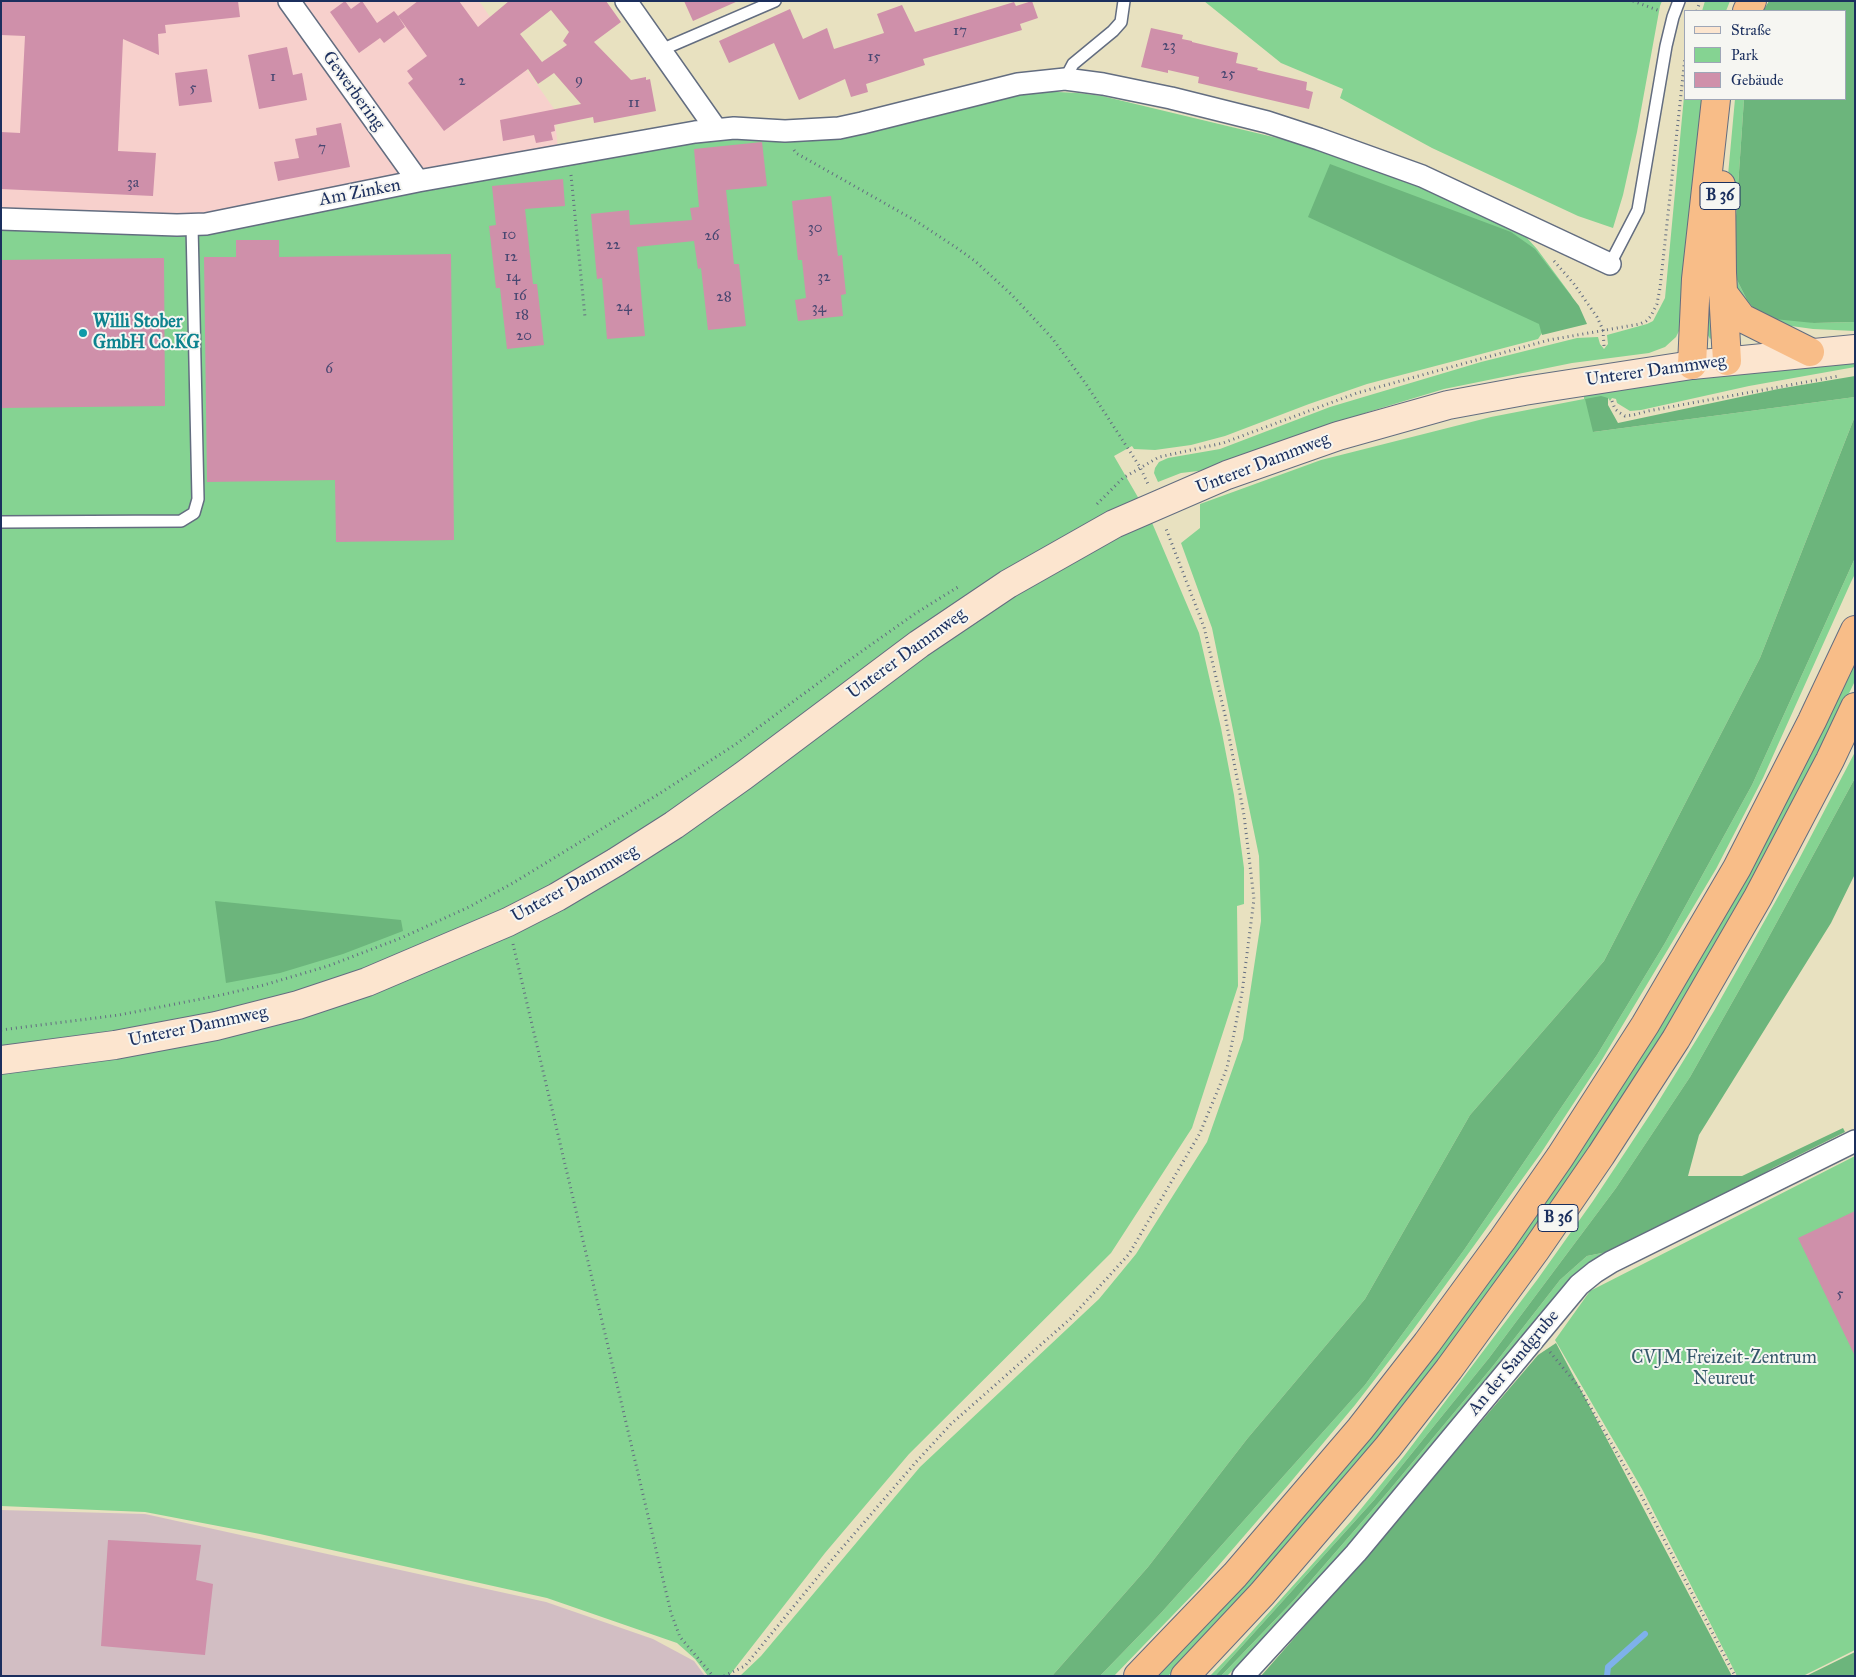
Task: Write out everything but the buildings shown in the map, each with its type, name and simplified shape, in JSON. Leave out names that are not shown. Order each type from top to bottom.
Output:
[{"type":"highway","points":[[1692,365],[1696,279],[1716,100]]},
{"type":"highway","name":"B 36","points":[[1727,361],[1720,192],[1730,100]]},
{"type":"highway","points":[[1724,294],[1742,318],[1810,352]]},
{"type":"highway","name":"B 36","points":[[1138,1676],[1235,1575],[1360,1428],[1474,1279],[1560,1158],[1645,1025],[1737,868],[1812,721],[1855,630]]},
{"type":"highway","name":"B 36","points":[[1185,1676],[1262,1594],[1388,1447],[1449,1369],[1535,1252],[1676,1039],[1758,898],[1830,760],[1855,707]]},
{"type":"main road","name":"Unterer Dammweg","points":[[1,1060],[115,1045],[216,1026],[298,1005],[366,982],[508,922],[557,897],[674,825],[750,771],[919,644],[1008,584],[1114,524],[1227,475],[1338,436],[1448,405],[1524,391],[1692,365],[1855,349]]},
{"type":"street","name":"Gewerbering","points":[[289,1],[418,182]]},
{"type":"street","points":[[626,1],[716,129]]},
{"type":"street","name":"Am Zinken","points":[[1,220],[192,225],[570,154],[716,129],[734,128],[786,131],[839,128],[862,124],[1008,86],[1065,79],[1103,84],[1171,98],[1267,122],[1319,139],[1422,176],[1610,264]]},
{"type":"street","name":"An der Sandgrube","points":[[1243,1676],[1356,1554],[1579,1285],[1603,1267],[1855,1141]]},
{"type":"lane","points":[[661,50],[775,1]]},
{"type":"lane","points":[[1065,79],[1073,64],[1113,31],[1121,22],[1124,1]]},
{"type":"lane","points":[[1610,264],[1638,210],[1666,46],[1672,17],[1679,1]]},
{"type":"lane","points":[[1,522],[181,521],[194,513],[198,499],[192,225]]},
{"type":"path","points":[[1633,1],[1652,7],[1672,17]]},
{"type":"path","points":[[1092,507],[1100,503],[1123,478],[1158,457],[1223,443],[1357,393],[1549,340],[1640,324],[1651,316],[1660,288],[1684,65]]},
{"type":"path","points":[[724,1676],[745,1666],[830,1562],[951,1424],[1070,1319],[1129,1254],[1200,1133],[1227,1068],[1242,993],[1254,899],[1244,815],[1225,715],[1204,627],[1157,505],[1140,467],[1086,384],[1052,338],[1012,295],[974,262],[916,221],[796,153],[786,131]]},
{"type":"path","points":[[570,154],[585,317]]},
{"type":"path","points":[[1550,257],[1574,284],[1597,317],[1603,330],[1604,346]]},
{"type":"path","points":[[1612,400],[1615,409],[1620,413],[1625,416],[1633,416],[1648,411],[1847,375]]},
{"type":"path","points":[[1,1030],[119,1015],[264,985],[337,962],[401,938],[469,907],[513,883],[662,792],[728,749],[916,613],[960,586]]},
{"type":"path","points":[[508,922],[670,1613],[680,1637],[713,1676]]},
{"type":"path","points":[[1533,1339],[1551,1352],[1579,1387],[1641,1494],[1735,1676]]},
{"type":"shaded area","points":[[1,1],[479,1],[554,109],[559,161],[473,369],[1,552]]},
{"type":"shaded area","points":[[1,1510],[145,1514],[546,1602],[653,1639],[694,1661],[705,1676],[1,1676]]},
{"type":"green space","points":[[1204,1],[1662,1],[1637,132],[1623,195],[1613,228],[1578,216],[1432,148],[1340,98],[1343,89],[1281,63]]},
{"type":"green space","points":[[1705,1],[1730,1],[1726,10],[1702,10]]},
{"type":"green space","points":[[1769,1],[1855,1],[1855,322],[1814,323],[1774,319],[1755,310],[1746,298],[1736,278],[1736,216],[1744,100],[1846,100],[1846,10],[1764,10]]},
{"type":"green space","points":[[1038,91],[1102,96],[1315,147],[1418,186],[1518,228],[1537,249],[1571,295],[1584,324],[1542,333],[1538,339],[1367,384],[1225,436],[1191,445],[1155,450],[1134,449],[1132,446],[1114,456],[1150,518],[1199,633],[1234,795],[1244,868],[1244,904],[1237,906],[1238,986],[1192,1128],[1111,1253],[909,1454],[825,1553],[729,1676],[708,1676],[695,1659],[677,1643],[547,1598],[260,1534],[145,1512],[1,1506],[1,229],[206,233],[693,142],[734,139]]},
{"type":"green space","points":[[1684,97],[1684,100],[1709,100],[1685,319],[1676,337],[1665,347],[1649,353],[1572,363],[1444,389],[1368,412],[1207,470],[1181,473],[1158,482],[1154,473],[1159,462],[1168,458],[1220,449],[1330,407],[1481,362],[1577,338],[1598,337],[1604,349],[1608,344],[1607,335],[1653,321],[1665,298]]},
{"type":"green space","points":[[1735,100],[1744,100],[1736,216],[1736,278],[1746,298],[1814,323],[1855,322],[1855,331],[1813,329],[1784,325],[1740,304],[1727,248],[1727,186]]},
{"type":"green space","points":[[1330,164],[1511,232],[1535,249],[1579,306],[1587,324],[1542,335],[1539,324],[1308,217]]},
{"type":"green space","points":[[1710,279],[1713,337],[1710,339],[1704,328]]},
{"type":"green space","points":[[1855,363],[1855,367],[1749,386],[1641,410],[1630,411],[1617,403],[1616,399],[1612,398],[1610,401],[1608,398],[1593,432],[1855,397],[1855,416],[1760,658],[1604,961],[1470,1115],[1365,1299],[1247,1439],[1148,1567],[1052,1676],[740,1676],[761,1656],[920,1467],[1099,1299],[1136,1254],[1207,1142],[1243,1039],[1261,921],[1259,856],[1212,628],[1181,543],[1200,528],[1200,504],[1321,460],[1491,417],[1584,399],[1584,394],[1692,379]]},
{"type":"green space","points":[[1855,376],[1855,397],[1593,432],[1585,399],[1601,396],[1608,398],[1608,405],[1618,423],[1778,389]]},
{"type":"green space","points":[[1855,416],[1855,558],[1752,785],[1665,943],[1597,1055],[1464,1250],[1365,1385],[1161,1613],[1100,1676],[1052,1676],[1148,1567],[1247,1439],[1365,1299],[1470,1115],[1604,961],[1760,658]]},
{"type":"green space","points":[[1855,558],[1855,574],[1763,778],[1716,869],[1600,1063],[1541,1153],[1413,1330],[1355,1405],[1289,1484],[1200,1587],[1114,1676],[1100,1676],[1161,1613],[1365,1385],[1464,1250],[1597,1055],[1665,943],[1752,785]]},
{"type":"green space","points":[[1855,659],[1855,681],[1792,809],[1678,1012],[1621,1102],[1529,1240],[1386,1431],[1235,1605],[1168,1676],[1156,1676],[1394,1405]]},
{"type":"green space","points":[[1855,752],[1855,778],[1759,955],[1690,1077],[1616,1188],[1489,1358],[1374,1500],[1215,1676],[1210,1676],[1352,1520],[1404,1456],[1537,1280],[1593,1201],[1655,1107],[1714,1011],[1797,863]]},
{"type":"green space","points":[[1855,778],[1855,874],[1831,923],[1699,1135],[1688,1176],[1742,1176],[1843,1128],[1845,1132],[1652,1231],[1607,1252],[1587,1256],[1560,1280],[1493,1366],[1387,1493],[1294,1600],[1221,1676],[1215,1676],[1374,1500],[1489,1358],[1616,1188],[1690,1077]]},
{"type":"green space","points":[[215,901],[401,920],[403,931],[343,954],[280,973],[226,983]]},
{"type":"green space","name":"CVJM Freizeit-Zentrum Neureut","points":[[1855,1156],[1855,1650],[1803,1676],[1737,1676],[1642,1489],[1555,1340],[1590,1291]]},
{"type":"green space","points":[[1607,1252],[1580,1272],[1552,1300],[1378,1512],[1250,1653],[1227,1676],[1221,1676],[1294,1600],[1387,1493],[1493,1366],[1560,1280],[1587,1256]]},
{"type":"green space","points":[[1556,1343],[1732,1676],[1261,1676],[1538,1355]]},
{"type":"green space","points":[[1855,1652],[1855,1676],[1806,1676]]},
{"type":"waterway","points":[[1607,1676],[1608,1667],[1645,1634]]},
{"type":"place","name":"Willi Stober GmbH Co.KG","points":[[83,333]]}]
